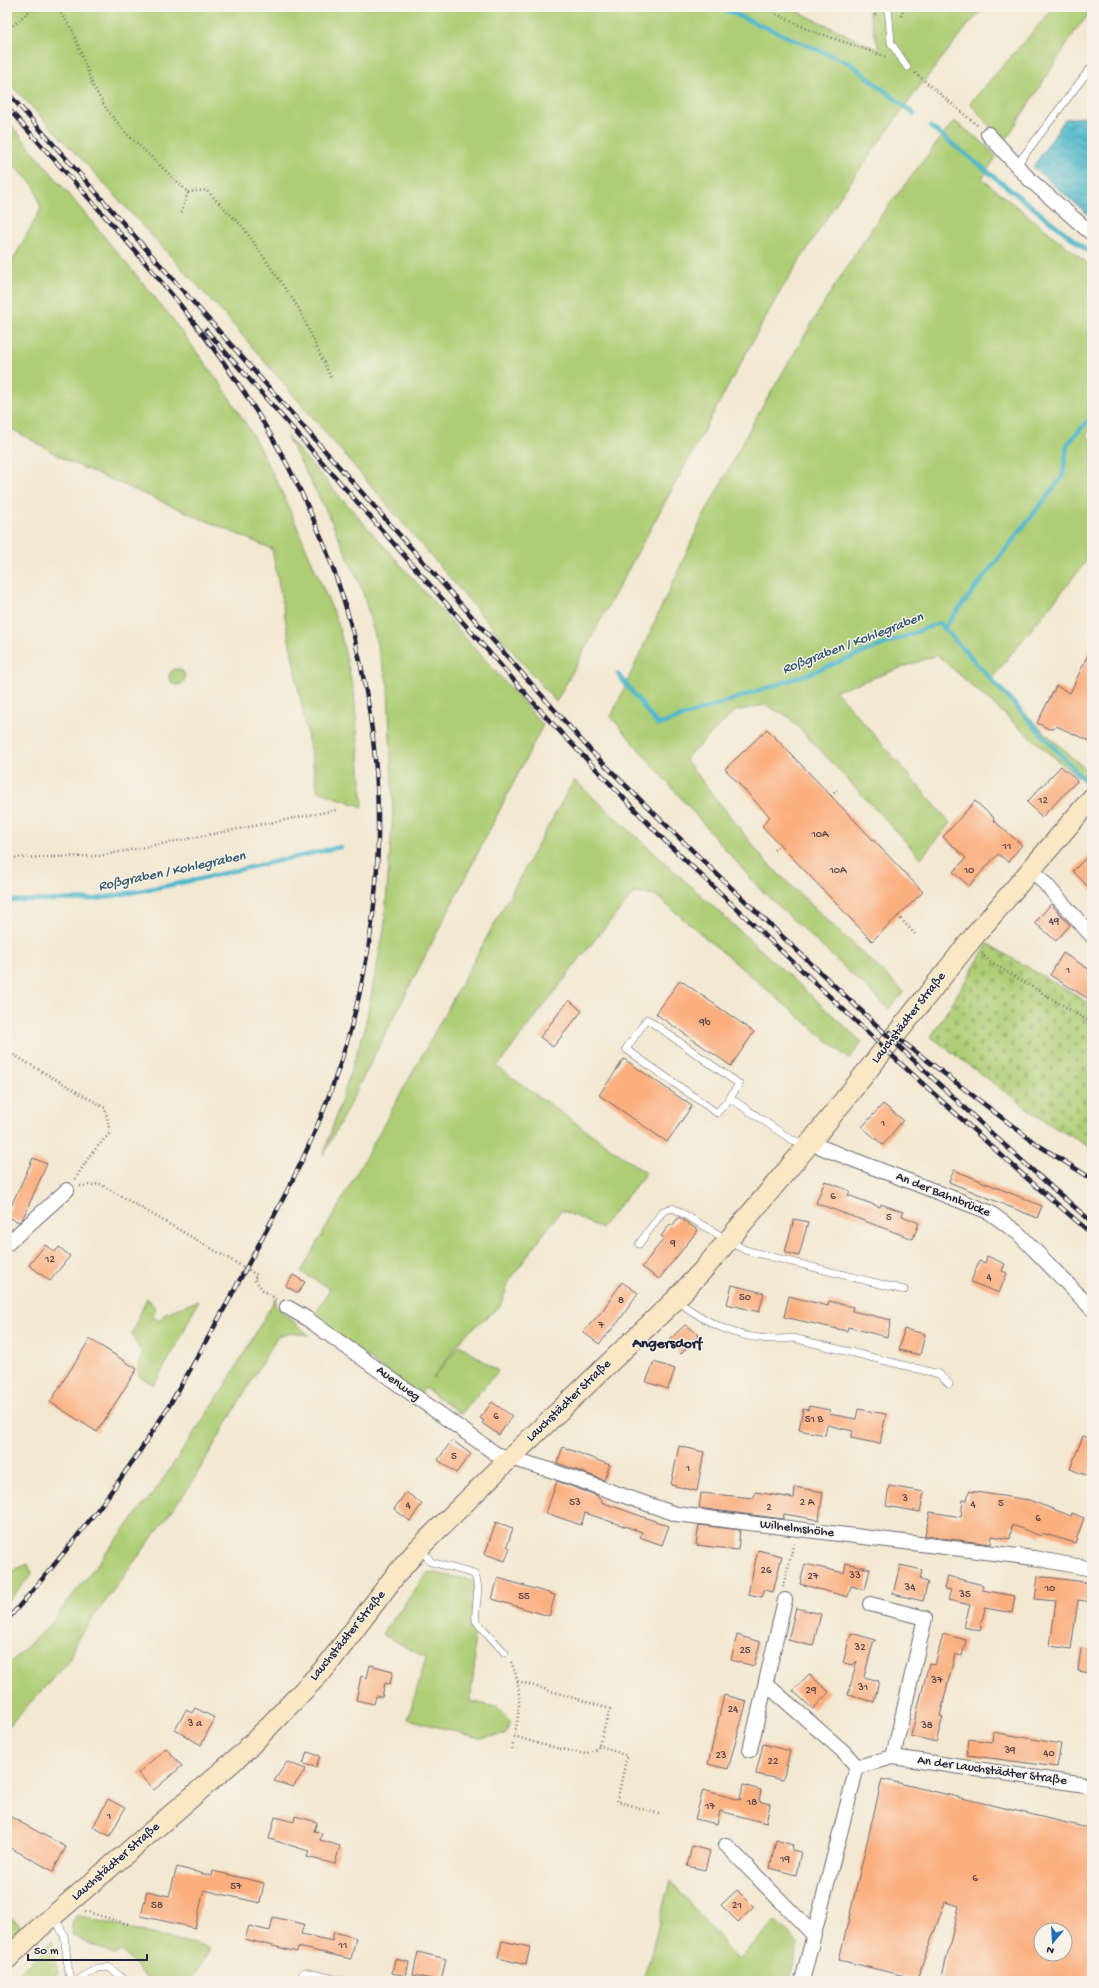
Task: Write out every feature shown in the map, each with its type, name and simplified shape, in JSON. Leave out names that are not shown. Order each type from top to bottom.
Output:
[{"type":"main road","name":"Lauchstädter Straße","points":[[7,1959],[60,1911],[243,1753],[326,1667],[395,1576],[419,1548],[510,1458],[675,1300],[729,1240],[810,1143],[971,940],[1092,798]]},
{"type":"street","points":[[988,134],[1016,166],[1092,234]]},
{"type":"street","points":[[1032,869],[1092,936]]},
{"type":"street","name":"An der Bahnbrücke","points":[[810,1143],[989,1212],[1018,1233],[1092,1309]]},
{"type":"street","points":[[7,1244],[68,1190]]},
{"type":"street","name":"Auenweg","points":[[288,1308],[306,1318],[496,1454],[510,1458]]},
{"type":"street","name":"Wilhelmshöhe","points":[[510,1458],[676,1514],[1034,1558],[1092,1568]]},
{"type":"street","points":[[750,1750],[785,1600]]},
{"type":"street","points":[[870,1604],[925,1618],[893,1756]]},
{"type":"street","points":[[766,1684],[844,1752],[857,1767],[802,1981]]},
{"type":"street","name":"An der Lauchstädter Straße","points":[[857,1767],[893,1756],[1092,1786]]},
{"type":"street","points":[[726,1845],[813,1934]]},
{"type":"lane","points":[[888,7],[891,43],[907,67]]},
{"type":"lane","points":[[1016,166],[1092,66]]},
{"type":"lane","points":[[647,1019],[739,1084],[730,1098],[717,1114],[626,1049],[647,1019]]},
{"type":"lane","points":[[730,1098],[792,1140],[810,1143]]},
{"type":"lane","points":[[639,1244],[662,1210],[673,1208],[745,1250],[904,1290]]},
{"type":"lane","points":[[675,1300],[700,1318],[731,1333],[755,1339],[777,1340],[793,1338],[939,1374],[949,1384]]},
{"type":"lane","points":[[419,1548],[431,1562],[474,1574],[478,1580],[476,1621],[505,1653]]},
{"type":"lane","points":[[60,1911],[70,1981]]},
{"type":"lane","points":[[77,1981],[97,1968],[109,1967],[125,1981]]},
{"type":"lane","points":[[299,1981],[304,1972],[343,1981]]},
{"type":"path","points":[[7,31],[34,7]]},
{"type":"path","points":[[56,7],[72,28],[93,86],[107,110],[127,134],[188,192],[206,190],[243,227],[298,306],[332,380]]},
{"type":"path","points":[[762,7],[807,29],[894,60],[907,67],[988,134]]},
{"type":"path","points":[[181,214],[188,192]]},
{"type":"path","points":[[831,796],[837,790]]},
{"type":"path","points":[[7,858],[99,856],[336,810]]},
{"type":"path","points":[[774,850],[780,845]]},
{"type":"path","points":[[898,916],[915,934]]},
{"type":"path","points":[[971,940],[989,961],[1092,1023]]},
{"type":"path","points":[[7,1051],[105,1108],[110,1133],[92,1154],[68,1190]]},
{"type":"path","points":[[1092,1109],[1089,1114],[1092,1116]]},
{"type":"path","points":[[68,1190],[83,1185],[100,1184],[232,1261]]},
{"type":"path","points":[[785,1600],[782,1592],[797,1529]]},
{"type":"path","points":[[505,1653],[515,1670],[518,1682],[520,1707],[512,1748]]},
{"type":"path","points":[[514,1736],[543,1745],[585,1754],[598,1748],[610,1709],[518,1682]]},
{"type":"path","points":[[598,1745],[627,1756],[617,1801],[659,1814]]},
{"type":"path","points":[[60,1911],[128,1924]]},
{"type":"green space","points":[[7,7],[788,7],[879,50],[868,7],[986,7],[969,24],[917,90],[844,191],[779,293],[556,702],[230,321],[86,164],[7,81]]},
{"type":"green space","points":[[1055,7],[1092,7],[1092,11],[1077,28],[1004,143],[970,103]]},
{"type":"green space","points":[[7,120],[166,311],[222,386],[252,434],[282,492],[338,623],[354,691],[363,807],[318,791],[272,549],[70,462],[7,426],[7,271],[41,209],[35,187],[7,158]]},
{"type":"green space","points":[[954,121],[982,142],[996,157],[982,179],[1092,267],[1092,428],[1086,435],[1092,441],[1092,554],[992,678],[1037,725],[1087,771],[1079,778],[937,655],[836,691],[950,823],[921,858],[789,717],[765,705],[735,711],[685,759],[766,862],[904,992],[889,1009],[758,887],[611,717],[701,521],[754,421],[827,298],[876,222]]},
{"type":"green space","points":[[287,437],[543,725],[323,1156],[364,1031],[384,930],[393,812],[388,685],[362,589],[328,514]]},
{"type":"green space","points":[[174,669],[180,669],[185,674],[183,683],[180,685],[174,685],[169,680],[169,674]]},
{"type":"green space","points":[[574,780],[862,1042],[849,1059],[655,895],[634,893],[588,948],[497,1067],[646,1173],[601,1228],[561,1210],[510,1280],[500,1306],[465,1335],[433,1378],[460,1345],[498,1371],[461,1414],[425,1388],[419,1395],[313,1318],[330,1289],[301,1272]]},
{"type":"green space","points":[[988,944],[1092,1005],[1092,1144],[1090,1147],[1047,1123],[931,1037]]},
{"type":"green space","points":[[147,1298],[156,1309],[152,1317],[160,1321],[165,1313],[198,1301],[178,1343],[154,1385],[139,1376],[138,1370],[142,1352],[136,1344],[132,1333]]},
{"type":"green space","points":[[276,1298],[275,1305],[309,1335],[291,1333],[277,1337],[190,1486],[76,1641],[69,1661],[7,1728],[7,1666],[50,1624],[158,1487],[222,1391]]},
{"type":"green space","points":[[28,1564],[32,1574],[7,1603],[7,1573]]},
{"type":"green space","points":[[428,1572],[472,1580],[474,1587],[472,1622],[475,1661],[470,1701],[496,1707],[511,1721],[505,1735],[479,1738],[408,1719],[426,1658],[382,1634]]},
{"type":"green space","points":[[670,1880],[738,1960],[776,1921],[799,1944],[789,1981],[644,1981]]},
{"type":"green space","points":[[7,1914],[23,1928],[7,1941]]},
{"type":"green space","points":[[76,1915],[210,1948],[192,1981],[150,1981],[122,1951],[115,1955],[73,1936],[72,1924]]},
{"type":"green space","points":[[52,1941],[58,1972],[47,1981],[11,1981]]},
{"type":"water","points":[[1090,116],[1092,118],[1092,218],[1033,167],[1065,119]]},
{"type":"building","points":[[1092,646],[1092,742],[1056,726],[1054,729],[1049,729],[1037,723],[1056,686],[1070,693]]},
{"type":"building","points":[[767,729],[923,892],[872,941],[762,826],[770,817],[725,769]]},
{"type":"building","points":[[1061,766],[1077,781],[1042,817],[1027,802]]},
{"type":"building","points":[[975,801],[994,818],[993,820],[1022,845],[1008,862],[998,854],[969,886],[953,872],[966,858],[943,837]]},
{"type":"building","points":[[1092,852],[1092,891],[1073,871]]},
{"type":"building","points":[[1051,904],[1070,925],[1056,941],[1035,923]]},
{"type":"building","points":[[1063,953],[1092,971],[1092,1001],[1050,975]]},
{"type":"building","points":[[680,980],[754,1032],[731,1066],[656,1014]]},
{"type":"building","points":[[569,1000],[582,1011],[553,1047],[540,1037]]},
{"type":"building","points":[[624,1059],[692,1106],[667,1142],[599,1095]]},
{"type":"building","points":[[883,1104],[903,1120],[883,1145],[862,1127]]},
{"type":"building","points":[[33,1158],[47,1164],[23,1218],[19,1222],[7,1217],[7,1215]]},
{"type":"building","points":[[954,1170],[1042,1206],[1037,1218],[949,1182]]},
{"type":"building","points":[[825,1181],[850,1191],[848,1195],[880,1207],[881,1204],[903,1212],[902,1216],[919,1223],[913,1239],[816,1203]]},
{"type":"building","points":[[679,1217],[698,1230],[659,1279],[642,1267],[664,1238],[661,1236],[670,1224],[672,1226]]},
{"type":"building","points":[[794,1219],[808,1222],[799,1256],[785,1252]]},
{"type":"building","points":[[45,1245],[55,1252],[59,1247],[70,1256],[50,1281],[29,1265]]},
{"type":"building","points":[[987,1256],[1005,1264],[1002,1271],[1007,1273],[999,1293],[971,1282],[979,1261],[985,1263]]},
{"type":"building","points":[[293,1275],[305,1282],[298,1293],[286,1286]]},
{"type":"building","points":[[622,1282],[638,1293],[619,1321],[599,1344],[583,1332],[603,1310]]},
{"type":"building","points":[[732,1285],[764,1293],[759,1312],[727,1304]]},
{"type":"building","points":[[789,1296],[828,1306],[829,1301],[853,1307],[852,1311],[891,1320],[887,1337],[848,1327],[847,1331],[784,1317]]},
{"type":"building","points":[[685,1325],[699,1335],[681,1354],[669,1340]]},
{"type":"building","points":[[904,1329],[925,1334],[920,1355],[899,1350]]},
{"type":"building","points":[[90,1339],[137,1369],[97,1432],[50,1402]]},
{"type":"building","points":[[654,1362],[675,1369],[668,1389],[646,1382]]},
{"type":"building","points":[[492,1402],[512,1416],[499,1435],[482,1423],[484,1421],[480,1418]]},
{"type":"building","points":[[809,1406],[830,1410],[829,1414],[856,1419],[858,1409],[886,1414],[880,1444],[851,1438],[853,1431],[827,1425],[825,1435],[799,1430],[803,1409],[808,1410]]},
{"type":"building","points":[[1083,1436],[1092,1439],[1092,1466],[1088,1476],[1070,1469]]},
{"type":"building","points":[[452,1440],[471,1454],[456,1473],[438,1460]]},
{"type":"building","points":[[679,1446],[704,1452],[697,1491],[671,1485]]},
{"type":"building","points":[[563,1447],[610,1465],[604,1480],[557,1463]]},
{"type":"building","points":[[557,1481],[598,1496],[598,1498],[602,1500],[601,1502],[669,1526],[662,1545],[640,1537],[642,1532],[585,1513],[581,1525],[546,1513]]},
{"type":"building","points":[[889,1486],[924,1492],[920,1512],[886,1506]]},
{"type":"building","points":[[795,1487],[823,1492],[819,1520],[784,1514],[783,1519],[699,1508],[701,1493],[754,1498],[755,1492],[794,1498]]},
{"type":"building","points":[[969,1491],[1029,1500],[1071,1516],[1072,1513],[1084,1518],[1075,1543],[1042,1533],[1041,1536],[1012,1525],[1010,1539],[992,1536],[991,1544],[925,1536],[930,1512],[961,1517],[963,1500],[967,1500]]},
{"type":"building","points":[[406,1492],[422,1504],[410,1521],[394,1509]]},
{"type":"building","points":[[496,1522],[513,1528],[507,1546],[510,1548],[505,1561],[485,1554]]},
{"type":"building","points":[[699,1525],[740,1530],[738,1550],[696,1545]]},
{"type":"building","points":[[758,1550],[782,1556],[773,1592],[764,1590],[762,1597],[748,1594]]},
{"type":"building","points":[[846,1563],[870,1569],[865,1590],[851,1586],[848,1597],[800,1584],[805,1564],[844,1573]]},
{"type":"building","points":[[900,1565],[922,1570],[920,1580],[928,1582],[923,1601],[893,1594]]},
{"type":"building","points":[[947,1576],[983,1585],[982,1590],[1015,1596],[1012,1613],[985,1608],[980,1631],[964,1627],[970,1605],[948,1600],[951,1590],[944,1589]]},
{"type":"building","points":[[1038,1576],[1092,1583],[1092,1602],[1078,1600],[1071,1649],[1050,1646],[1056,1601],[1035,1599]]},
{"type":"building","points":[[498,1578],[555,1595],[549,1616],[492,1599]]},
{"type":"building","points":[[796,1608],[821,1614],[813,1646],[788,1640]]},
{"type":"building","points":[[851,1633],[876,1640],[873,1643],[864,1677],[879,1681],[874,1702],[848,1695],[857,1661],[853,1665],[843,1663]]},
{"type":"building","points":[[943,1634],[966,1640],[962,1656],[955,1654],[940,1716],[943,1717],[936,1742],[911,1736],[929,1663],[935,1665]]},
{"type":"building","points":[[737,1635],[760,1642],[754,1666],[731,1660]]},
{"type":"building","points":[[1081,1648],[1092,1650],[1091,1673],[1078,1671]]},
{"type":"building","points":[[370,1665],[393,1671],[390,1684],[385,1683],[382,1697],[376,1696],[374,1704],[356,1700],[361,1676],[367,1678]]},
{"type":"building","points":[[809,1674],[829,1692],[813,1709],[793,1691]]},
{"type":"building","points":[[724,1695],[747,1701],[728,1769],[708,1764]]},
{"type":"building","points":[[195,1708],[215,1718],[201,1745],[175,1730],[186,1710],[192,1713]]},
{"type":"building","points":[[993,1732],[1061,1744],[1057,1767],[967,1755],[969,1739],[992,1742]]},
{"type":"building","points":[[763,1744],[790,1751],[783,1780],[756,1774]]},
{"type":"building","points":[[166,1748],[182,1766],[154,1790],[138,1773]]},
{"type":"building","points":[[307,1752],[320,1756],[316,1767],[303,1764]]},
{"type":"building","points":[[287,1762],[306,1769],[293,1787],[274,1781]]},
{"type":"building","points":[[882,1779],[1092,1829],[1092,1981],[941,1981],[959,1906],[945,1902],[917,1979],[839,1960]]},
{"type":"building","points":[[743,1785],[761,1790],[759,1801],[770,1804],[766,1823],[720,1811],[717,1824],[695,1819],[703,1790],[740,1800]]},
{"type":"building","points":[[108,1799],[125,1808],[110,1836],[93,1827]]},
{"type":"building","points":[[7,1815],[66,1847],[53,1871],[7,1846]]},
{"type":"building","points":[[295,1816],[317,1822],[314,1831],[322,1833],[320,1840],[340,1846],[335,1864],[307,1857],[309,1851],[269,1839],[275,1817],[294,1822]]},
{"type":"building","points":[[776,1840],[793,1845],[792,1850],[801,1852],[796,1875],[770,1868]]},
{"type":"building","points":[[692,1846],[710,1851],[705,1870],[687,1866]]},
{"type":"building","points":[[177,1867],[212,1876],[213,1871],[264,1883],[260,1903],[204,1890],[195,1928],[141,1916],[147,1891],[169,1896]]},
{"type":"building","points":[[737,1890],[754,1907],[738,1922],[721,1905]]},
{"type":"building","points":[[273,1917],[304,1924],[301,1934],[332,1941],[334,1932],[356,1938],[351,1959],[298,1947],[297,1952],[245,1939],[249,1926],[270,1931]]},
{"type":"building","points":[[502,1941],[530,1947],[526,1965],[498,1958]]},
{"type":"building","points":[[418,1952],[446,1959],[441,1981],[413,1975]]},
{"type":"building","points":[[395,1959],[409,1962],[406,1976],[392,1973]]},
{"type":"waterway","points":[[718,7],[851,64],[914,114]]},
{"type":"waterway","points":[[931,127],[1092,254]]},
{"type":"waterway","points":[[944,628],[1063,476],[1067,445],[1092,416]]},
{"type":"waterway","name":"Roßgraben / Kohlegraben","points":[[618,674],[658,725],[811,673],[939,623],[1087,783]]},
{"type":"waterway","name":"Roßgraben / Kohlegraben","points":[[7,901],[97,899],[176,884],[340,847]]},
{"type":"railway","points":[[7,92],[591,751],[729,886],[952,1096],[1035,1173],[1092,1222]]},
{"type":"railway","points":[[7,107],[122,235],[195,324],[229,370],[261,418],[289,468],[324,545],[351,625],[368,705],[377,787],[377,870],[368,952],[349,1033],[322,1114],[313,1136],[271,1222],[208,1339],[166,1411],[103,1503],[47,1574],[7,1620]]},
{"type":"railway","points":[[206,330],[547,718],[666,842],[900,1063],[1022,1174],[1092,1234]]},
{"type":"railway","points":[[890,1032],[1035,1143],[1092,1179]]},
{"type":"district","name":"Angersdorf","points":[[667,1344]]}]
